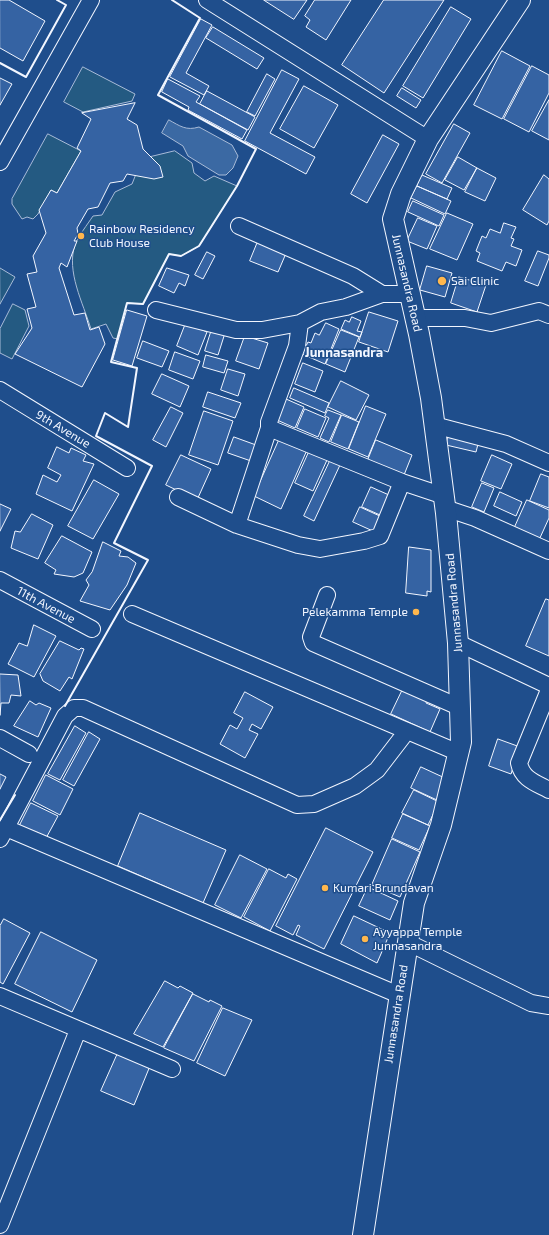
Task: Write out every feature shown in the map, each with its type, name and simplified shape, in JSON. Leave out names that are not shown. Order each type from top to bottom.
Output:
[{"type":"street","points":[[0,162],[91,0]]},
{"type":"street","points":[[207,0],[428,139]]},
{"type":"street","name":"Junnasandra Road","points":[[363,1235],[414,903],[441,825],[460,742],[458,643],[444,502],[431,398],[393,219],[401,194],[428,139],[520,0]]},
{"type":"street","points":[[239,226],[354,276],[382,294]]},
{"type":"street","points":[[156,310],[236,330],[262,330],[300,323],[321,312],[346,307],[382,294],[409,294]]},
{"type":"street","points":[[415,318],[465,318],[491,323],[539,311],[549,315]]},
{"type":"street","points":[[237,524],[269,428],[269,422],[297,346],[300,323]]},
{"type":"street","name":"9th Avenue","points":[[0,390],[127,468]]},
{"type":"street","points":[[434,425],[506,444],[549,463]]},
{"type":"street","points":[[269,428],[402,482],[475,518],[549,551]]},
{"type":"street","points":[[178,497],[237,524],[298,545],[320,549],[364,542],[380,536],[402,482]]},
{"type":"street","name":"11th Avenue","points":[[0,580],[92,630]]},
{"type":"street","points":[[327,595],[311,637],[313,643],[460,707]]},
{"type":"street","points":[[132,614],[458,752]]},
{"type":"street","points":[[458,643],[549,686]]},
{"type":"street","points":[[549,690],[519,763],[521,772],[525,777],[549,790]]},
{"type":"street","points":[[399,995],[3,834],[65,716],[74,708],[83,708],[297,805],[314,804],[355,786],[377,770],[407,731]]},
{"type":"street","points":[[0,738],[29,754]]},
{"type":"street","points":[[407,942],[531,1003],[549,1006]]},
{"type":"street","points":[[0,996],[172,1069]]},
{"type":"street","points":[[0,1225],[78,1030]]},
{"type":"shaded area","points":[[83,67],[135,94],[132,101],[83,112],[64,102]]},
{"type":"shaded area","points":[[169,120],[187,128],[199,127],[232,145],[238,156],[233,168],[226,175],[219,175],[188,156],[183,146],[162,133]]},
{"type":"shaded area","points":[[48,134],[81,151],[57,193],[51,190],[38,214],[33,219],[27,217],[22,219],[12,204],[12,199]]},
{"type":"shaded area","points":[[175,151],[192,163],[194,173],[205,181],[214,176],[237,186],[199,246],[181,256],[169,254],[143,304],[127,303],[118,339],[113,338],[106,324],[91,329],[74,276],[73,255],[75,245],[93,216],[102,215],[115,192],[132,184],[142,159]]},
{"type":"shaded area","points":[[0,268],[15,277],[0,304]]},
{"type":"shaded area","points":[[13,304],[25,310],[29,326],[12,359],[0,353],[0,329]]},
{"type":"building","points":[[0,0],[9,0],[45,21],[23,61],[0,48]]},
{"type":"building","points":[[264,0],[307,0],[294,19]]},
{"type":"building","points":[[315,0],[351,0],[326,40],[306,27],[310,20],[305,16]]},
{"type":"building","points":[[384,0],[444,0],[384,93],[342,65]]},
{"type":"building","points":[[451,7],[471,19],[423,98],[403,86]]},
{"type":"building","points":[[201,19],[212,25],[186,73],[209,86],[204,95],[170,77]]},
{"type":"building","points":[[213,27],[264,58],[257,69],[206,38]]},
{"type":"building","points":[[502,51],[530,66],[502,119],[474,105]]},
{"type":"building","points":[[532,66],[549,75],[549,93],[529,132],[504,119]]},
{"type":"building","points":[[282,70],[299,79],[270,133],[315,157],[306,174],[245,141]]},
{"type":"building","points":[[267,74],[275,79],[255,116],[247,112]]},
{"type":"building","points":[[0,78],[12,84],[0,105]]},
{"type":"building","points":[[168,79],[200,96],[196,102],[247,130],[242,139],[188,110],[189,107],[162,92]]},
{"type":"building","points":[[304,86],[338,105],[314,148],[280,129]]},
{"type":"building","points":[[402,88],[421,100],[416,108],[397,96]]},
{"type":"building","points":[[207,91],[255,117],[248,130],[200,104]]},
{"type":"building","points":[[549,100],[549,140],[532,131]]},
{"type":"building","points":[[135,103],[127,119],[137,125],[143,149],[160,166],[163,177],[154,179],[127,174],[123,181],[110,183],[98,207],[88,209],[77,228],[78,234],[74,241],[77,241],[67,267],[61,263],[59,268],[74,315],[85,313],[90,330],[99,327],[105,344],[82,387],[15,354],[32,328],[27,309],[36,307],[27,274],[37,272],[33,256],[46,233],[39,210],[51,190],[57,193],[81,151],[77,148],[91,119],[82,113]]},
{"type":"building","points":[[454,124],[470,133],[442,183],[426,174]]},
{"type":"building","points":[[383,135],[399,144],[367,203],[351,194]]},
{"type":"building","points":[[458,157],[477,168],[464,190],[445,180]]},
{"type":"building","points":[[477,168],[496,178],[485,201],[465,192]]},
{"type":"building","points":[[422,175],[452,188],[447,199],[417,186]]},
{"type":"building","points":[[544,175],[549,179],[549,221],[547,225],[523,210]]},
{"type":"building","points":[[417,186],[451,201],[445,214],[411,198]]},
{"type":"building","points":[[413,201],[444,215],[439,226],[408,212]]},
{"type":"building","points":[[447,213],[473,224],[457,260],[430,249]]},
{"type":"building","points":[[418,218],[437,226],[427,249],[407,241]]},
{"type":"building","points":[[504,223],[516,227],[511,238],[514,239],[511,246],[522,250],[516,266],[506,262],[502,271],[477,261],[480,253],[476,251],[482,236],[486,238],[490,229],[500,233]]},
{"type":"building","points":[[259,239],[287,251],[278,272],[250,261]]},
{"type":"building","points":[[538,251],[549,255],[549,258],[538,286],[525,281]]},
{"type":"building","points":[[207,252],[215,256],[203,279],[195,275]]},
{"type":"building","points":[[427,266],[452,273],[445,297],[420,290]]},
{"type":"building","points":[[167,268],[189,275],[185,286],[179,283],[174,293],[159,286]]},
{"type":"building","points":[[459,277],[486,285],[477,312],[451,303]]},
{"type":"building","points":[[127,310],[147,316],[132,366],[113,360]]},
{"type":"building","points":[[369,312],[398,321],[388,352],[359,342]]},
{"type":"building","points":[[352,317],[361,321],[357,331],[362,332],[360,337],[341,329],[345,320],[349,322]]},
{"type":"building","points":[[186,323],[207,332],[198,355],[177,346]]},
{"type":"building","points":[[326,323],[339,329],[325,364],[302,354],[308,342],[311,343],[315,333],[319,335]]},
{"type":"building","points":[[212,329],[225,333],[218,355],[205,351]]},
{"type":"building","points":[[341,330],[359,337],[345,372],[326,364]]},
{"type":"building","points":[[245,336],[268,343],[259,369],[236,361]]},
{"type":"building","points":[[143,341],[169,351],[162,367],[137,358]]},
{"type":"building","points":[[175,352],[200,361],[193,379],[169,370]]},
{"type":"building","points":[[206,355],[228,361],[224,373],[203,367]]},
{"type":"building","points":[[303,363],[323,371],[315,392],[295,384]]},
{"type":"building","points":[[228,369],[245,374],[238,396],[221,390]]},
{"type":"building","points":[[162,374],[189,386],[180,407],[152,394]]},
{"type":"building","points":[[341,381],[369,395],[356,420],[328,407]]},
{"type":"building","points":[[294,388],[329,403],[325,413],[290,398]]},
{"type":"building","points":[[208,392],[241,403],[235,418],[203,407]]},
{"type":"building","points":[[286,399],[304,407],[295,428],[277,420]]},
{"type":"building","points":[[366,406],[386,414],[368,457],[349,449]]},
{"type":"building","points":[[171,407],[183,413],[166,447],[153,440]]},
{"type":"building","points":[[305,409],[326,418],[318,437],[297,428]]},
{"type":"building","points":[[328,410],[341,415],[329,442],[320,438],[329,418],[325,416]]},
{"type":"building","points":[[204,411],[233,421],[218,465],[189,455]]},
{"type":"building","points":[[342,415],[359,422],[348,449],[331,442]]},
{"type":"building","points":[[234,437],[256,445],[251,461],[228,453]]},
{"type":"building","points":[[448,437],[478,444],[476,452],[446,445]]},
{"type":"building","points":[[280,438],[307,450],[281,509],[254,496]]},
{"type":"building","points":[[376,440],[412,455],[404,475],[368,460]]},
{"type":"building","points":[[57,447],[69,453],[71,448],[86,455],[83,461],[94,464],[72,511],[36,494],[43,475],[57,482],[61,475],[48,468]]},
{"type":"building","points":[[309,452],[327,460],[313,491],[295,483]]},
{"type":"building","points":[[181,455],[211,469],[197,500],[166,485]]},
{"type":"building","points":[[492,455],[512,464],[501,489],[481,481]]},
{"type":"building","points":[[330,461],[340,465],[314,521],[304,516]]},
{"type":"building","points":[[541,474],[549,477],[549,508],[530,501]]},
{"type":"building","points":[[94,480],[119,494],[93,539],[68,526]]},
{"type":"building","points":[[482,483],[494,488],[484,512],[472,507]]},
{"type":"building","points":[[371,487],[389,495],[380,515],[362,507]]},
{"type":"building","points":[[500,492],[522,502],[516,516],[494,506]]},
{"type":"building","points":[[527,500],[549,510],[549,518],[539,540],[514,529]]},
{"type":"building","points":[[0,504],[11,509],[0,531]]},
{"type":"building","points":[[360,507],[382,517],[375,532],[353,522]]},
{"type":"building","points":[[32,514],[53,525],[38,559],[11,548],[15,531],[20,532]]},
{"type":"building","points":[[62,536],[92,552],[83,573],[74,577],[54,574],[56,570],[45,563]]},
{"type":"building","points":[[103,542],[121,551],[119,556],[128,557],[136,563],[127,585],[110,610],[80,601],[89,585],[86,580],[92,572]]},
{"type":"building","points":[[409,547],[431,550],[431,592],[427,591],[427,596],[406,593]]},
{"type":"building","points":[[546,599],[549,600],[549,656],[526,646]]},
{"type":"building","points":[[34,625],[56,636],[34,677],[8,664],[19,643],[27,646]]},
{"type":"building","points":[[60,641],[79,650],[81,648],[84,649],[72,679],[69,677],[60,691],[43,681],[40,674]]},
{"type":"building","points":[[0,674],[18,675],[21,696],[11,695],[9,703],[1,703],[0,715]]},
{"type":"building","points":[[403,689],[427,699],[426,703],[440,709],[430,732],[391,714]]},
{"type":"building","points":[[245,692],[273,707],[261,729],[252,724],[249,730],[258,734],[245,758],[220,744],[230,725],[237,729],[243,718],[234,713]]},
{"type":"building","points":[[30,701],[36,705],[39,703],[51,708],[38,737],[14,726]]},
{"type":"building","points":[[75,726],[86,733],[60,780],[48,774]]},
{"type":"building","points":[[89,732],[100,739],[74,786],[63,780]]},
{"type":"building","points":[[498,739],[520,747],[511,774],[489,766]]},
{"type":"building","points":[[421,767],[447,779],[437,800],[411,788]]},
{"type":"building","points":[[0,774],[6,777],[0,789]]},
{"type":"building","points":[[46,775],[73,789],[60,815],[33,801]]},
{"type":"building","points":[[414,790],[439,802],[428,825],[402,813]]},
{"type":"building","points":[[31,803],[58,816],[45,840],[18,829]]},
{"type":"building","points":[[140,813],[226,850],[203,903],[118,866]]},
{"type":"building","points":[[403,814],[430,826],[419,850],[392,838]]},
{"type":"building","name":"Kumari Brundavan","points":[[326,828],[373,852],[324,949],[296,935],[300,926],[298,925],[293,935],[276,926]]},
{"type":"building","points":[[392,839],[420,852],[400,897],[372,885]]},
{"type":"building","points":[[240,855],[267,869],[241,918],[215,905]]},
{"type":"building","points":[[269,869],[286,878],[288,874],[297,879],[270,931],[244,917]]},
{"type":"building","points":[[368,887],[398,901],[390,920],[359,906]]},
{"type":"building","name":"Ayyappa Temple Junnasandra","points":[[354,916],[390,933],[377,963],[341,944]]},
{"type":"building","points":[[4,919],[30,933],[3,984],[0,982],[0,926]]},
{"type":"building","points":[[41,932],[97,960],[72,1012],[15,984]]},
{"type":"building","points":[[165,981],[178,988],[180,986],[193,993],[163,1047],[134,1034]]},
{"type":"building","points":[[193,994],[209,1002],[210,1000],[222,1006],[194,1061],[164,1048]]},
{"type":"building","points":[[223,1008],[252,1020],[225,1076],[197,1063]]},
{"type":"building","points":[[118,1053],[150,1066],[134,1105],[101,1091]]},
{"type":"wall","points":[[0,63],[26,77],[66,5],[57,0]]},
{"type":"wall","points":[[65,706],[148,560],[114,543],[152,466],[96,436],[105,413],[128,427],[137,368],[111,362],[127,303],[143,304],[169,254],[181,256],[199,246],[237,186],[256,149],[158,95],[200,18],[172,0]]},
{"type":"wall","points":[[0,820],[15,795]]},
{"type":"place","name":"Rainbow Residency Club House","points":[[81,236]]},
{"type":"place","name":"Sai Clinic","points":[[442,281]]},
{"type":"place","name":"Pelekamma Temple","points":[[416,612]]},
{"type":"place","name":"Kumari Brundavan","points":[[325,888]]},
{"type":"place","name":"Ayyappa Temple Junnasandra","points":[[365,939]]},
{"type":"district","name":"Junnasandra","points":[[344,353]]}]
